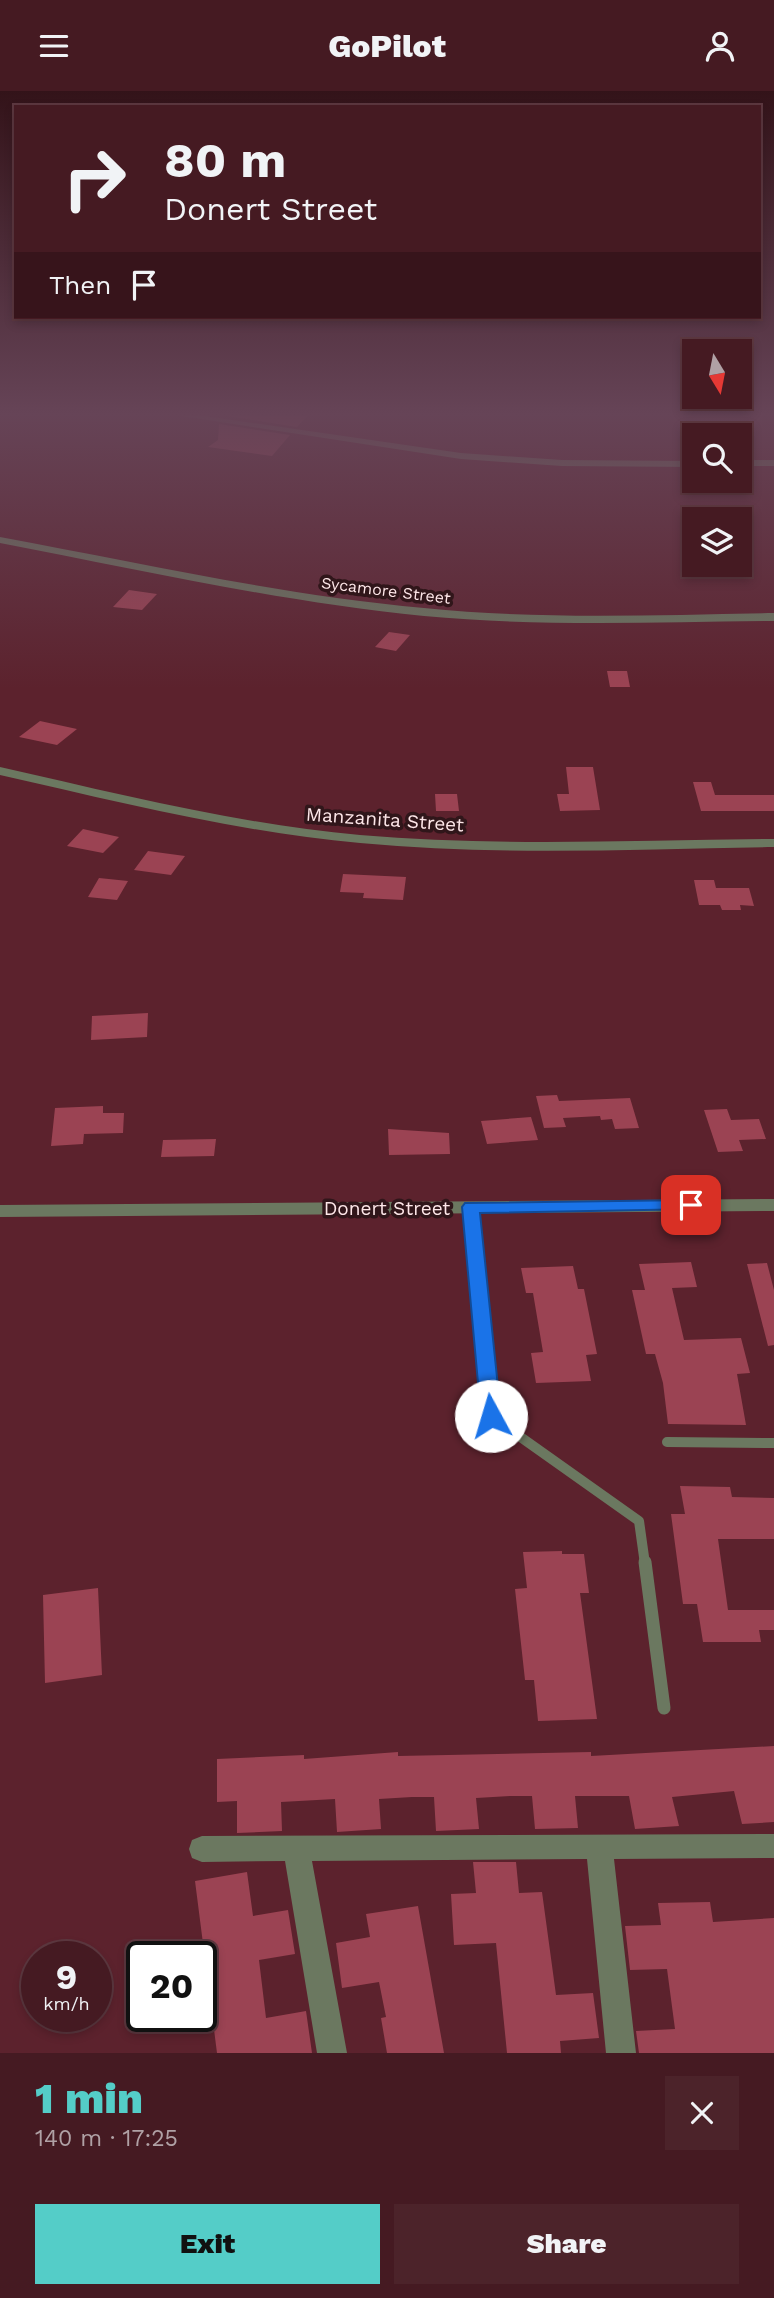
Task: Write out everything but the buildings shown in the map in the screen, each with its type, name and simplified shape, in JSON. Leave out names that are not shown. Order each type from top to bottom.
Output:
[{"type":"street","name":"Sycamore Street","points":[[0,540],[325,600],[427,612],[544,618],[774,617]]},
{"type":"street","name":"Manzanita Street","points":[[0,771],[197,815],[349,838],[470,844],[774,843]]},
{"type":"street","name":"Donert Street","points":[[0,1211],[774,1205]]},
{"type":"street","points":[[202,1849],[774,1846]]},
{"type":"street","points":[[599,1848],[621,2053]]},
{"type":"street","points":[[296,1849],[332,2053]]},
{"type":"lane","points":[[471,1207],[491,1416],[639,1521],[664,1708]]},
{"type":"lane","points":[[667,1442],[774,1443]]},
{"type":"route","points":[[491,1416],[471,1207],[691,1205]]}]
